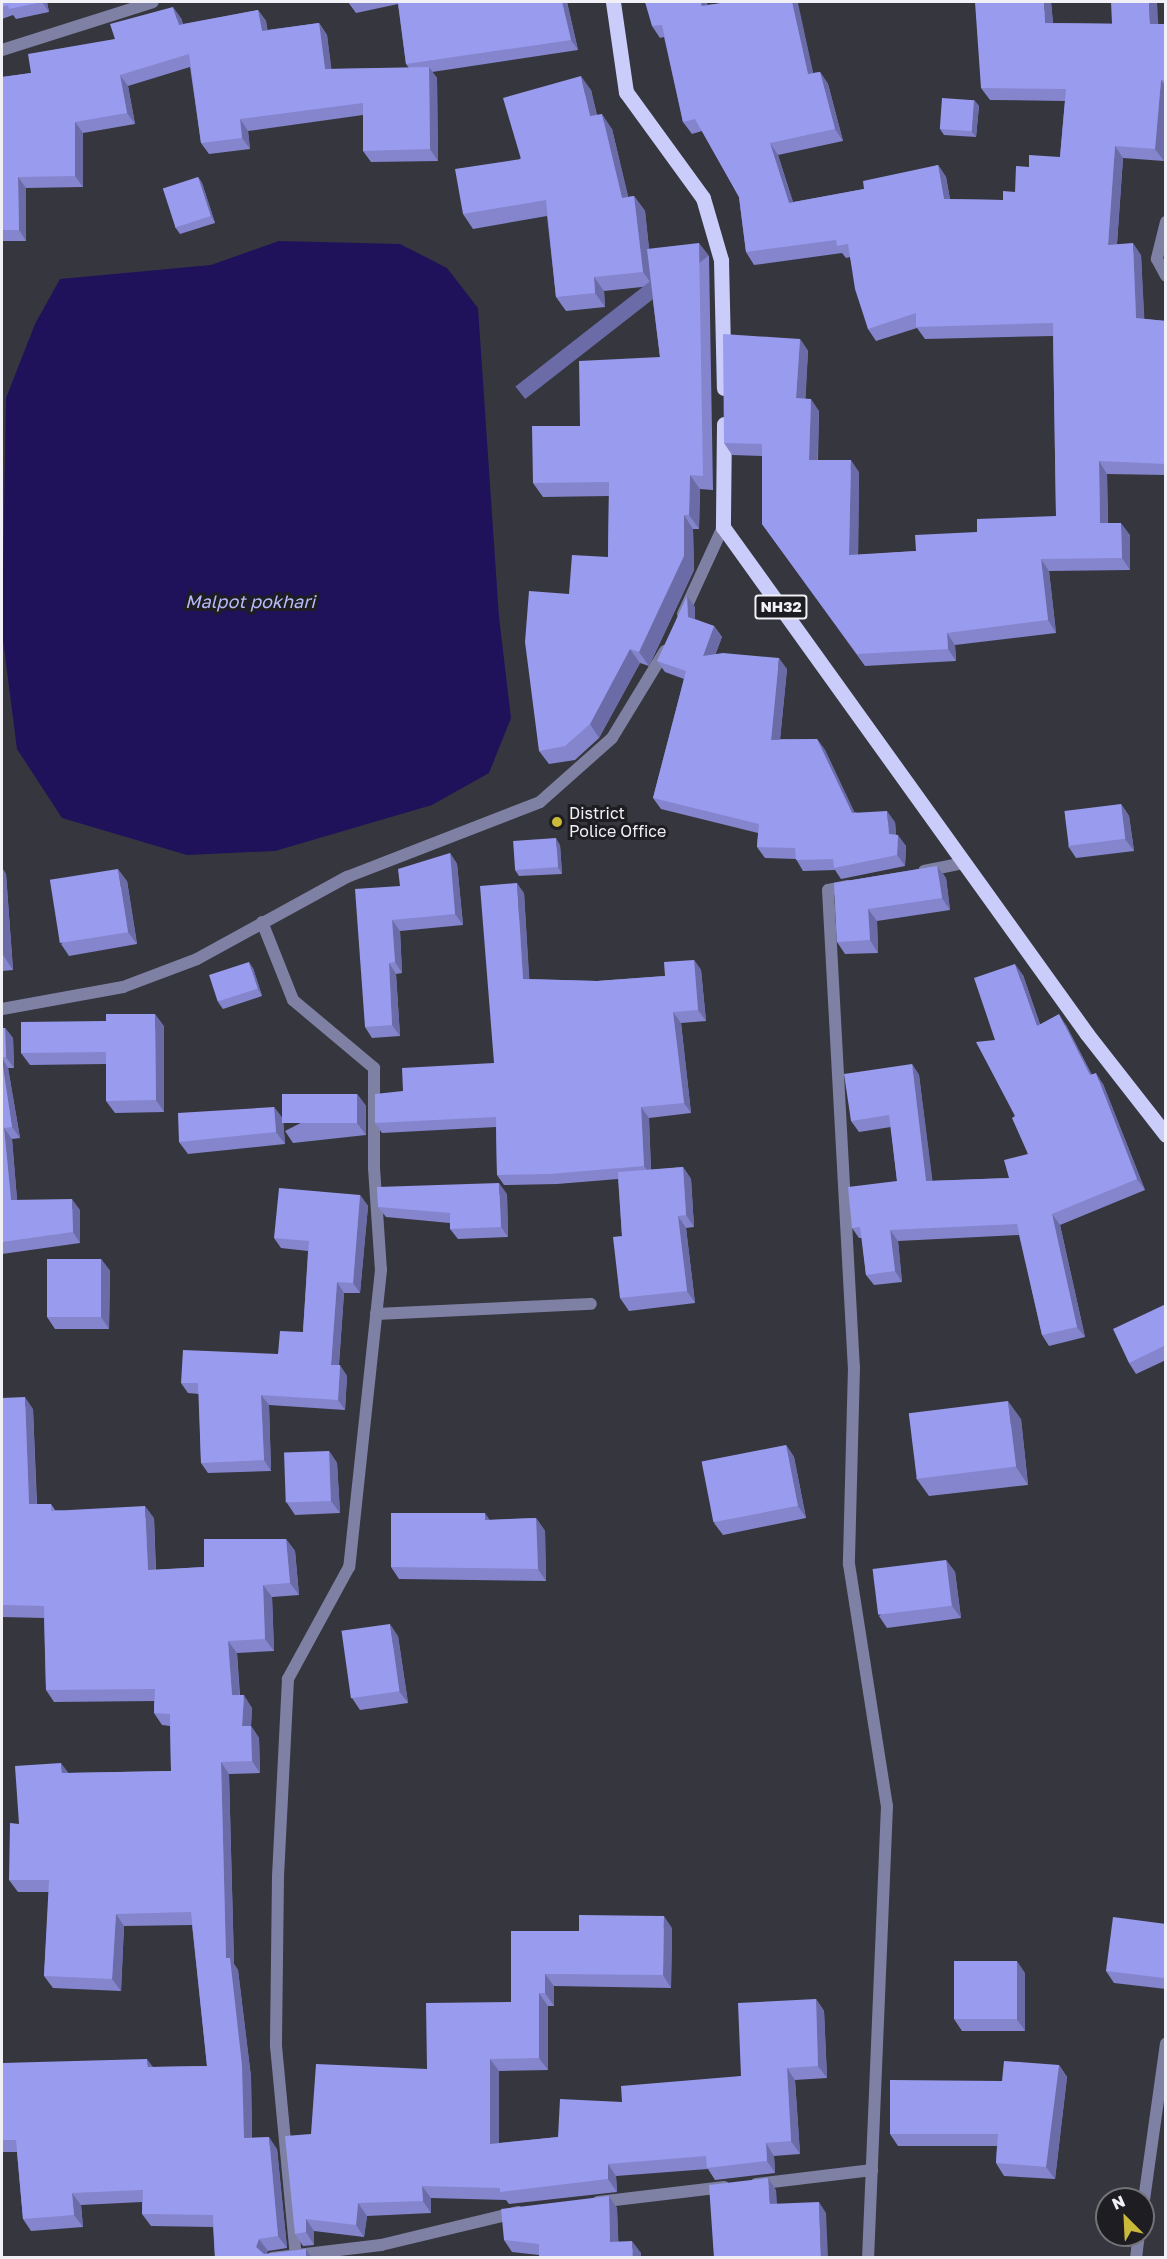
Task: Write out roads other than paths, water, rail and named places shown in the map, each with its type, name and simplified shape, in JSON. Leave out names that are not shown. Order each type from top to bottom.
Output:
[{"type":"main road","points":[[613,2],[626,92],[703,198],[721,260],[723,527]]},
{"type":"main road","name":"NH32","points":[[723,527],[964,863],[1166,1135]]},
{"type":"street","points":[[2,50],[153,2]]},
{"type":"street","points":[[1166,222],[1157,259],[1166,276]]},
{"type":"street","points":[[2,1009],[123,987],[197,959],[347,877],[540,802],[612,738],[655,673],[723,527]]},
{"type":"street","points":[[907,874],[964,863]]},
{"type":"street","points":[[862,883],[828,890],[854,1367],[849,1564],[887,1806],[868,2258]]},
{"type":"street","points":[[262,922],[293,1000],[374,1068],[374,1168],[381,1270],[349,1567],[288,1679],[278,1876],[276,2046],[296,2257]]},
{"type":"street","points":[[376,1314],[591,1304]]},
{"type":"street","points":[[1146,2187],[1166,2044]]},
{"type":"street","points":[[578,2205],[872,2170]]},
{"type":"street","points":[[272,2258],[296,2257],[381,2245],[496,2214],[531,2210]]},
{"type":"water","name":"Malpot pokhari","points":[[279,241],[400,244],[447,268],[478,308],[499,617],[511,718],[489,773],[432,805],[275,851],[187,855],[62,818],[17,749],[2,632],[6,398],[35,324],[60,279],[211,265]]},
{"type":"place","name":"District Police Office","points":[[557,822]]}]
